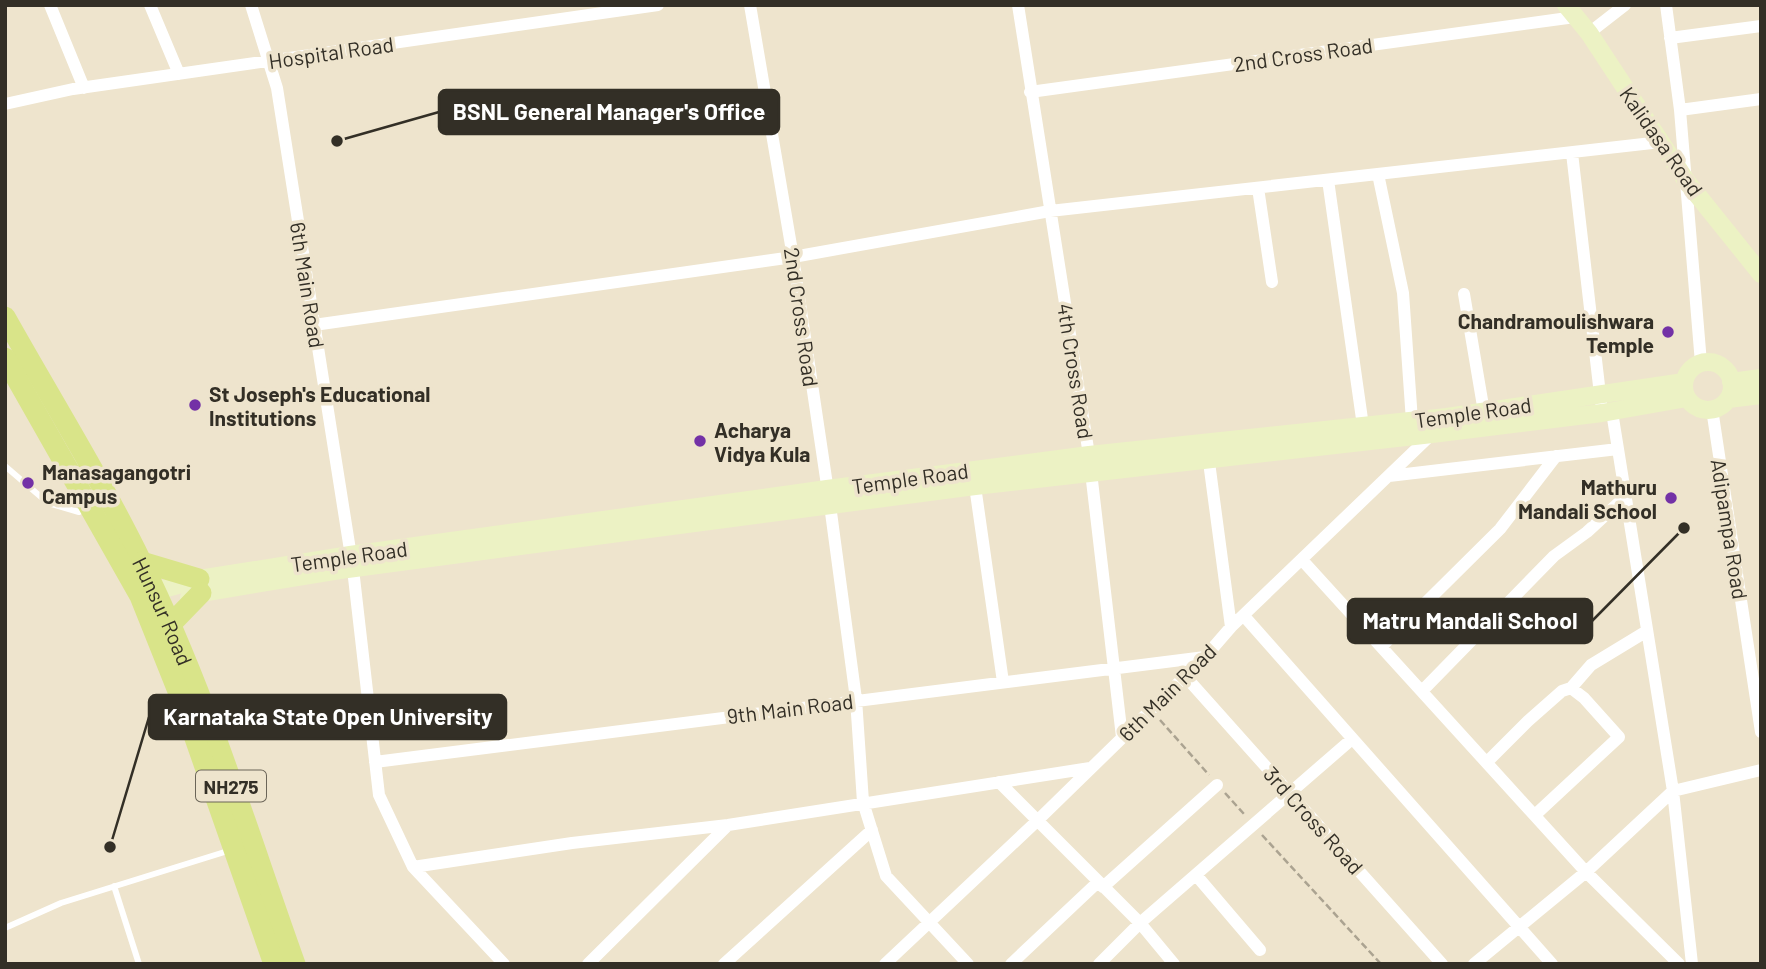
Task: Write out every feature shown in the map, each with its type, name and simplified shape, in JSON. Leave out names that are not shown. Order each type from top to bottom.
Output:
[{"type":"main road","name":"Hunsur Road","points":[[5,317],[142,562],[155,607],[295,964]]},
{"type":"main road","points":[[5,358],[90,507],[155,607],[274,964]]},
{"type":"main road","points":[[142,562],[200,586]]},
{"type":"main road","points":[[155,607],[200,586]]},
{"type":"street","points":[[50,5],[84,88]]},
{"type":"street","points":[[150,5],[179,74]]},
{"type":"street","name":"6th Main Road","points":[[251,5],[276,88],[352,562],[379,795],[413,867],[504,964]]},
{"type":"street","name":"Hospital Road","points":[[5,104],[84,88],[599,10],[658,5]]},
{"type":"street","name":"2nd Cross Road","points":[[750,5],[793,257],[829,497],[856,699],[863,802],[886,876],[968,964]]},
{"type":"street","name":"4th Cross Road","points":[[1018,5],[1092,475],[1122,737]]},
{"type":"street","points":[[1589,33],[1625,5]]},
{"type":"street","points":[[1666,5],[1680,110],[1702,363]]},
{"type":"street","name":"2nd Cross Road","points":[[1030,92],[1571,11]]},
{"type":"street","name":"Kalidasa Road","points":[[1571,11],[1589,33],[1687,182],[1761,274]]},
{"type":"street","points":[[1670,38],[1761,26]]},
{"type":"street","points":[[1680,110],[1761,99]]},
{"type":"street","points":[[314,325],[793,257],[1050,211],[1661,142]]},
{"type":"street","points":[[1572,153],[1601,395],[1618,449],[1673,790],[1692,964]]},
{"type":"street","points":[[1378,174],[1403,293],[1412,421]]},
{"type":"street","points":[[1328,180],[1363,426]]},
{"type":"street","points":[[1258,188],[1272,282]]},
{"type":"street","points":[[1464,294],[1484,412]]},
{"type":"street","points":[[1729,390],[1726,370],[1720,365],[1702,363],[1690,370],[1686,390],[1701,409],[1712,409],[1729,390],[1761,378]]},
{"type":"street","name":"Temple Road","points":[[155,607],[200,586],[352,562],[829,497],[1089,455],[1447,417],[1601,395],[1686,390]]},
{"type":"street","name":"Temple Road","points":[[829,497],[1092,475],[1432,434],[1607,412],[1686,390]]},
{"type":"street","points":[[1729,390],[1761,395]]},
{"type":"street","name":"Adipampa Road","points":[[1712,409],[1761,732]]},
{"type":"street","name":"6th Main Road","points":[[885,964],[1037,821],[1447,417]]},
{"type":"street","points":[[1389,477],[1618,449]]},
{"type":"street","points":[[1382,646],[1500,529],[1556,456]]},
{"type":"street","points":[[1209,461],[1231,627]]},
{"type":"street","points":[[975,486],[1003,682]]},
{"type":"street","points":[[1423,690],[1554,556],[1587,532],[1625,497]]},
{"type":"street","points":[[1303,561],[1586,872],[1679,964]]},
{"type":"street","points":[[1244,616],[1552,964]]},
{"type":"street","points":[[1487,762],[1537,713],[1562,691],[1571,688],[1591,665],[1647,631]]},
{"type":"street","name":"9th Main Road","points":[[375,762],[1114,666],[1205,657]]},
{"type":"street","name":"3rd Cross Road","points":[[1185,676],[1442,964]]},
{"type":"street","points":[[1535,816],[1619,737],[1584,698],[1571,688]]},
{"type":"street","points":[[1099,964],[1140,923],[1352,739]]},
{"type":"street","points":[[413,867],[572,843],[728,825],[1091,768]]},
{"type":"street","points":[[1474,964],[1586,872],[1673,790],[1761,770]]},
{"type":"street","points":[[999,782],[1140,923],[1173,964]]},
{"type":"street","points":[[1011,964],[1217,785]]},
{"type":"street","points":[[588,964],[728,825]]},
{"type":"street","points":[[724,964],[872,830]]},
{"type":"street","points":[[1196,875],[1260,950]]},
{"type":"lane","points":[[5,466],[47,503],[79,512],[90,507]]},
{"type":"lane","points":[[5,928],[61,903],[234,849]]},
{"type":"lane","points":[[114,886],[139,964]]},
{"type":"path","points":[[1151,709],[1381,964]]},
{"type":"place","name":"BSNL General Manager's Office","points":[[337,141]]},
{"type":"place","name":"Chandramoulishwara Temple","points":[[1668,332]]},
{"type":"place","name":"St Joseph's Educational Institutions","points":[[195,405]]},
{"type":"place","name":"Acharya Vidya Kula","points":[[700,441]]},
{"type":"place","name":"Manasagangotri Campus","points":[[28,483]]},
{"type":"place","name":"Mathuru Mandali School","points":[[1671,498]]},
{"type":"place","name":"Matru Mandali School","points":[[1684,528]]},
{"type":"place","name":"Karnataka State Open University","points":[[110,847]]}]
